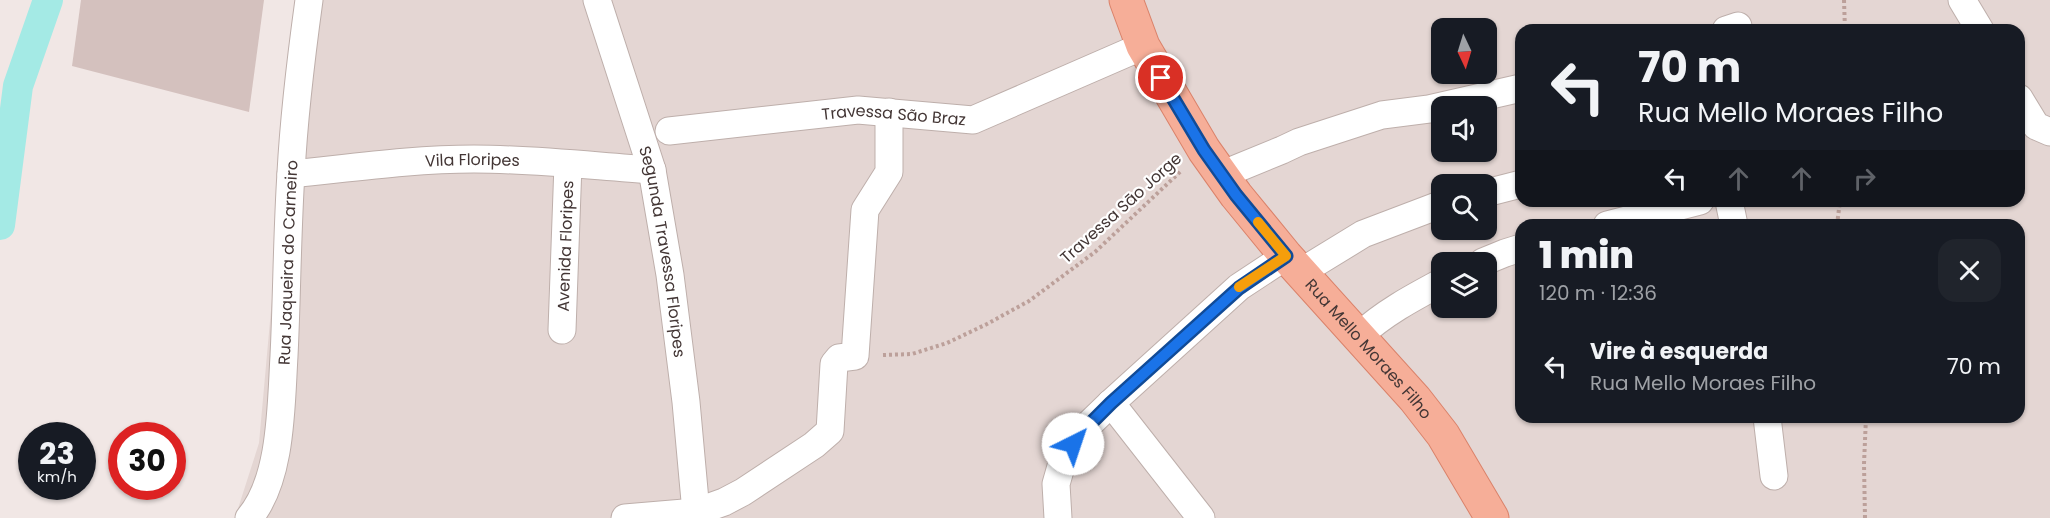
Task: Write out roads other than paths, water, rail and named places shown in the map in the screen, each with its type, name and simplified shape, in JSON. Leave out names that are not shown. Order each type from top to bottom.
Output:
[{"type":"main road","name":"Rua Mello Moraes Filho","points":[[1126,0],[1143,46],[1212,163],[1294,264],[1415,399],[1443,435],[1492,518]]},
{"type":"street","name":"Rua Jaqueira do Carneiro","points":[[259,515],[279,437],[291,174],[297,94],[309,0]]},
{"type":"street","name":"Segunda Travessa Floripes","points":[[597,0],[652,170],[670,275],[686,402],[696,512]]},
{"type":"street","points":[[1962,0],[1976,24]]},
{"type":"street","name":"Travessa São Braz","points":[[669,131],[858,110],[973,120],[1143,46]]},
{"type":"street","points":[[1212,163],[1282,150],[1371,118],[1429,109],[1515,89]]},
{"type":"street","points":[[2025,108],[2036,126],[2050,132]]},
{"type":"street","points":[[625,518],[696,512],[724,502],[813,446],[830,431],[834,364],[839,358],[855,356],[865,210],[889,172],[889,112]]},
{"type":"street","name":"Vila Floripes","points":[[291,174],[472,159],[652,170]]},
{"type":"street","name":"Avenida Floripes","points":[[562,330],[568,164]]},
{"type":"street","points":[[1497,190],[1515,186]]},
{"type":"street","points":[[1630,219],[1677,207]]},
{"type":"street","points":[[1058,518],[1056,484],[1064,456],[1082,432],[1239,288],[1363,234],[1431,208]]},
{"type":"street","points":[[1497,256],[1515,250]]},
{"type":"street","points":[[1359,336],[1374,322],[1431,288]]},
{"type":"street","points":[[1111,403],[1201,518]]},
{"type":"street","points":[[1768,423],[1774,476]]},
{"type":"waterway","points":[[0,225],[18,86],[48,0]]}]
